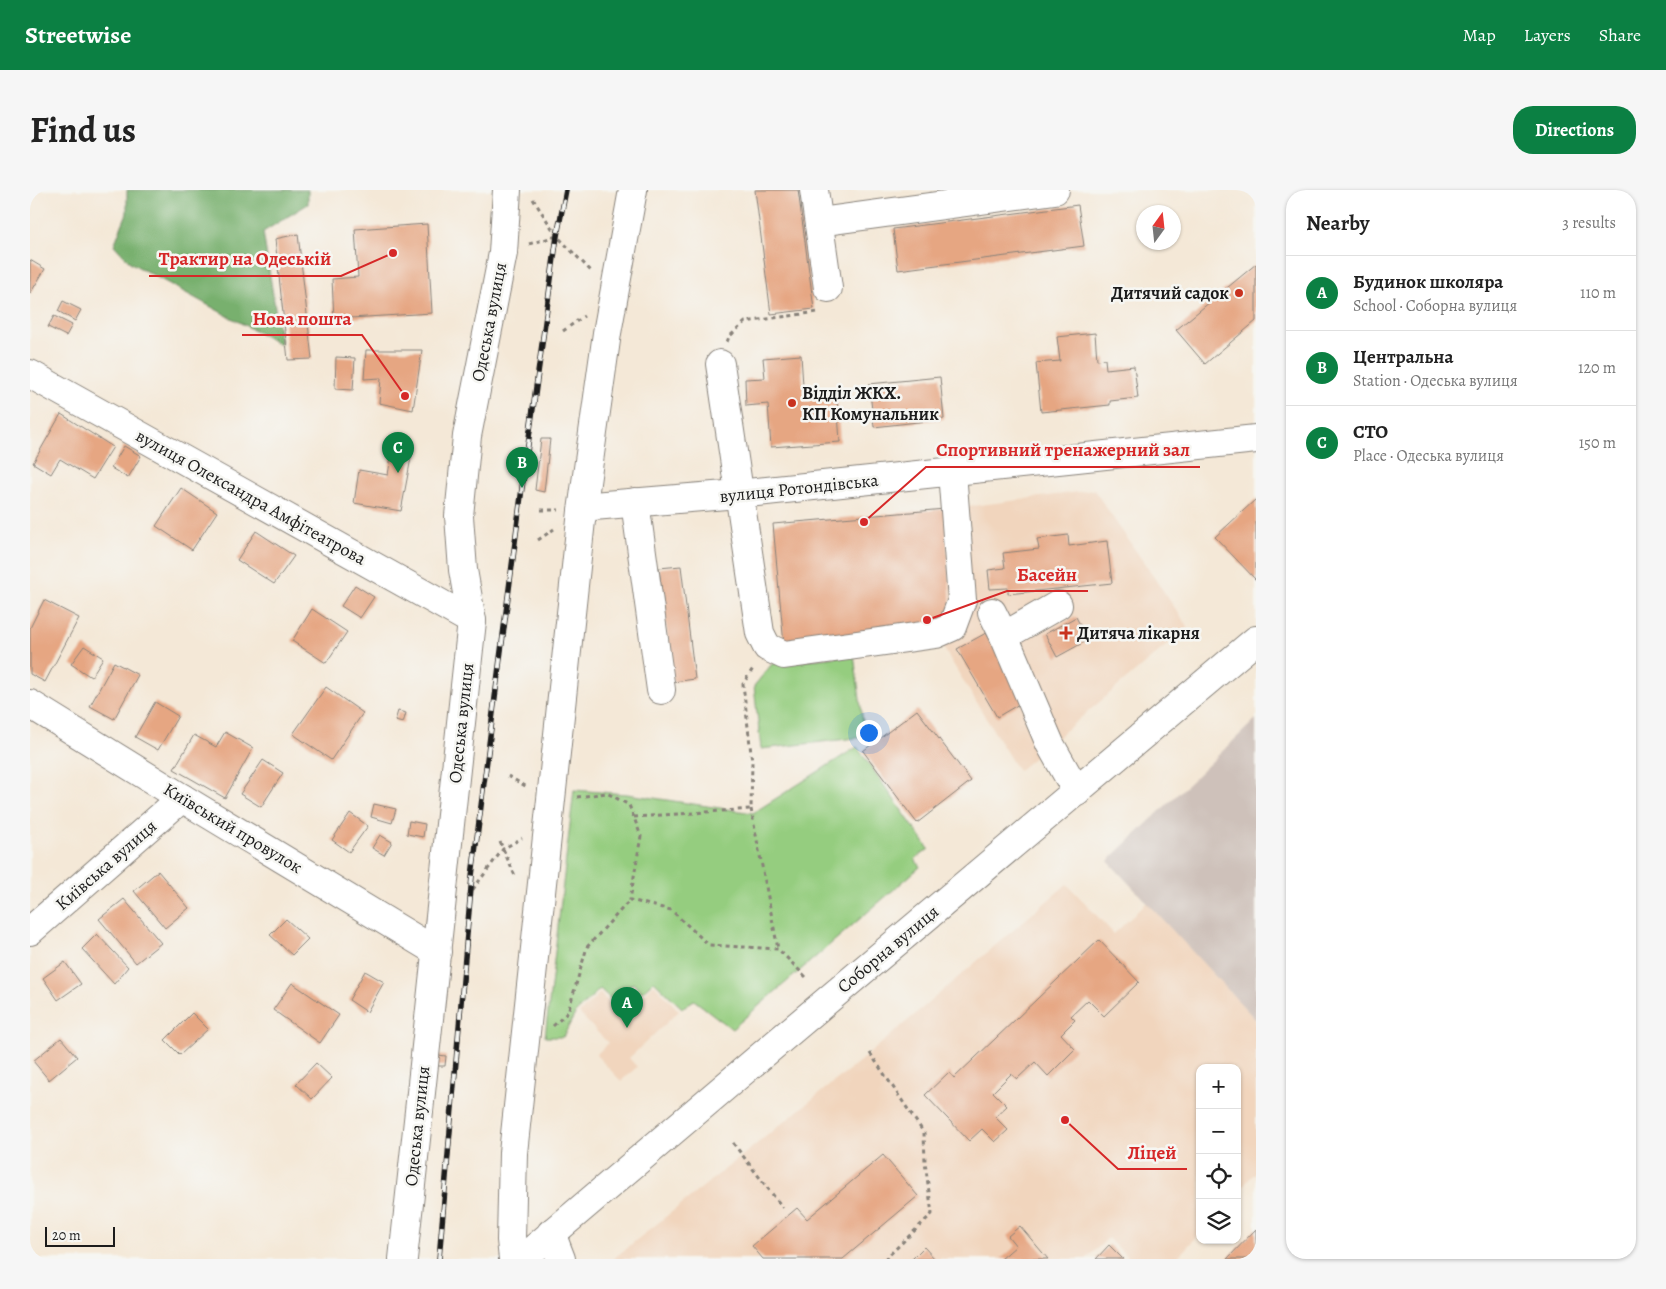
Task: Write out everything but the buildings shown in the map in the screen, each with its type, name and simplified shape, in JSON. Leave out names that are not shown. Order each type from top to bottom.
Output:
[{"type":"street","points":[[513,1259],[511,1240],[514,1153],[582,511],[614,294],[633,190]]},
{"type":"street","points":[[814,190],[828,288]]},
{"type":"street","points":[[819,222],[1055,190]]},
{"type":"street","name":"Одеська вулиця","points":[[403,1259],[472,621],[463,570],[459,516],[467,436],[502,252],[520,194]]},
{"type":"street","points":[[720,364],[760,633],[766,647],[784,655],[936,634],[952,627],[962,600],[952,472]]},
{"type":"street","name":"вулиця Олександра Амфітеатрова","points":[[30,374],[472,621]]},
{"type":"street","name":"вулиця Ротондівська","points":[[582,511],[593,506],[738,494],[1256,439]]},
{"type":"street","points":[[634,502],[661,690]]},
{"type":"street","points":[[1058,605],[998,624],[1050,744],[1077,792]]},
{"type":"street","name":"Соборна вулиця","points":[[522,1259],[1256,640]]},
{"type":"street","name":"Київський провулок","points":[[30,704],[437,952]]},
{"type":"street","name":"Київська вулиця","points":[[30,931],[182,798]]},
{"type":"street","points":[[551,1233],[561,1259]]},
{"type":"path","points":[[520,194],[557,236],[614,294]]},
{"type":"path","points":[[720,364],[729,337],[745,322],[821,312],[828,288]]},
{"type":"path","points":[[766,647],[744,684],[752,762],[751,809],[778,949],[808,979]]},
{"type":"path","points":[[471,893],[503,849],[550,811],[607,793],[629,805],[641,836],[630,900],[587,946],[568,1012],[548,1030]]},
{"type":"path","points":[[634,817],[751,809]]},
{"type":"path","points":[[630,900],[671,910],[709,945],[778,949]]},
{"type":"path","points":[[870,1052],[924,1133],[925,1162],[932,1214],[885,1259]]},
{"type":"path","points":[[733,1143],[783,1208]]},
{"type":"shaded area","name":"Дитяча лікарня","points":[[1094,490],[1188,627],[1018,771],[938,639],[965,507]]},
{"type":"shaded area","points":[[1256,719],[1256,1020],[1108,861]]},
{"type":"shaded area","points":[[1067,884],[1114,934],[1147,902],[1256,1020],[1256,1172],[1241,1188],[1241,1064],[1196,1064],[1196,1237],[1176,1259],[1130,1259],[1108,1238],[1086,1259],[613,1259],[870,1053]]},
{"type":"shaded area","points":[[654,984],[679,1011],[629,1058],[637,1067],[621,1081],[596,1055],[608,1043],[579,1013],[600,993],[612,1006],[633,987],[642,996]]},
{"type":"green space","points":[[127,190],[308,190],[308,204],[263,232],[281,345],[131,263],[114,245],[127,213]]},
{"type":"green space","points":[[854,655],[865,737],[761,749],[754,686],[772,664]]},
{"type":"green space","points":[[857,747],[929,849],[915,859],[920,867],[732,1029],[694,1000],[682,1008],[654,981],[642,992],[633,983],[613,1001],[600,989],[576,1012],[563,1037],[545,1037],[574,790],[627,794],[753,813]]},
{"type":"railway","points":[[439,1259],[472,876],[522,488],[557,236],[566,190]]},
{"type":"place","name":"Трактир на Одеській","points":[[393,253]]},
{"type":"place","name":"Дитячий садок","points":[[1239,293]]},
{"type":"place","name":"Нова пошта","points":[[405,396]]},
{"type":"place","name":"Відділ ЖКХ. КП Комунальник","points":[[792,403]]},
{"type":"place","name":"СТО","points":[[398,473]]},
{"type":"place","name":"Центральна","points":[[522,488]]},
{"type":"place","name":"Спортивний тренажерний зал","points":[[864,522]]},
{"type":"place","name":"Басейн","points":[[927,620]]},
{"type":"place","name":"Дитяча лікарня","points":[[1066,633]]},
{"type":"place","name":"Будинок школяра","points":[[627,1028]]},
{"type":"place","name":"Ліцей","points":[[1065,1120]]}]
